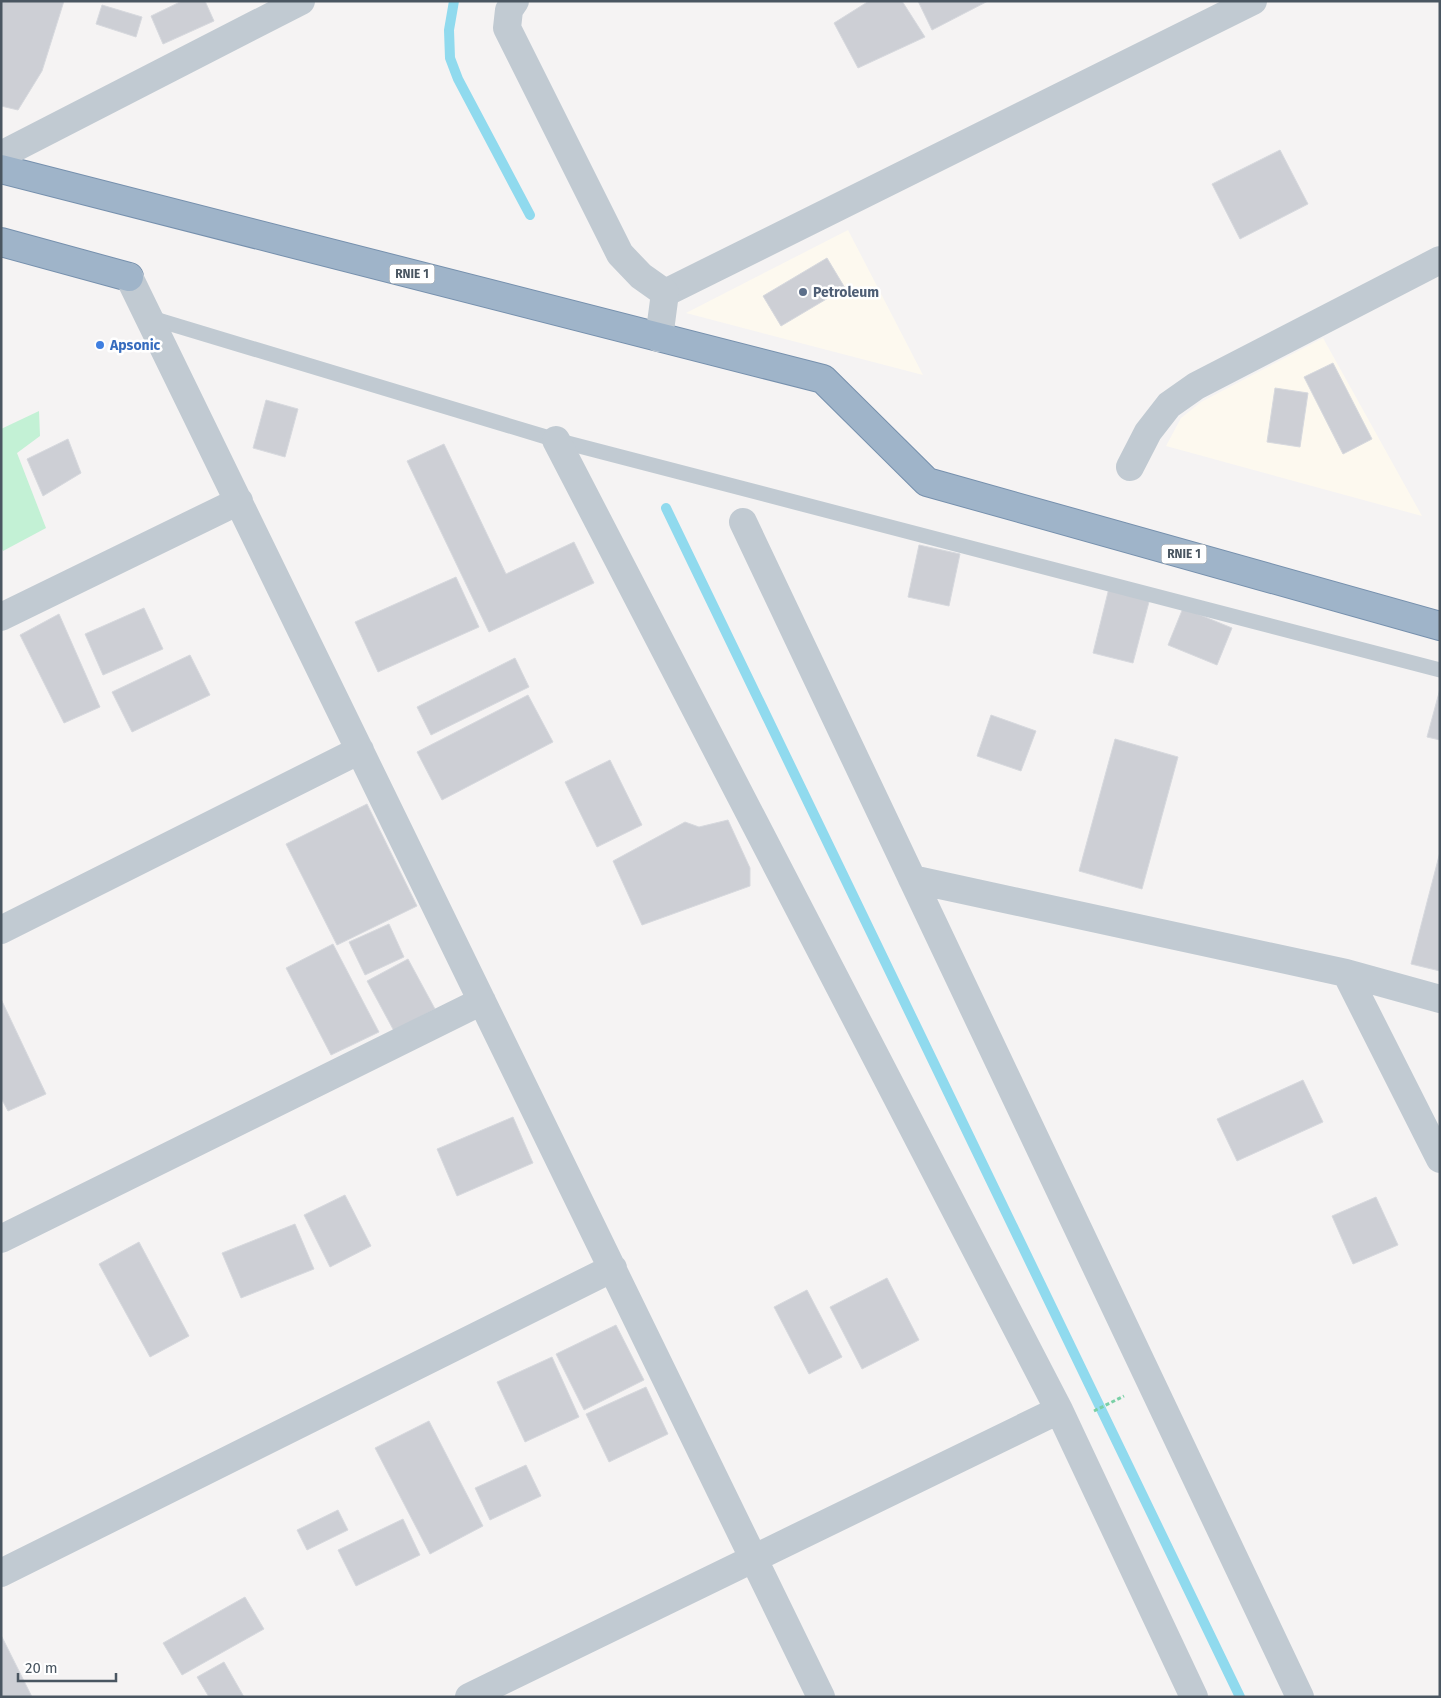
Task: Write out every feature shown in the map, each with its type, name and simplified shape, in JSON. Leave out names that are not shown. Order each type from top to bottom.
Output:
[{"type":"highway","name":"RNIE 1","points":[[1,169],[823,379],[928,482],[1440,626]]},
{"type":"highway","points":[[1,242],[129,277]]},
{"type":"street","points":[[1,155],[301,1]]},
{"type":"street","points":[[515,1],[510,10],[507,28],[620,254],[641,276],[665,293]]},
{"type":"street","points":[[665,293],[1253,1]]},
{"type":"street","points":[[1130,467],[1148,432],[1169,405],[1196,386],[1440,260]]},
{"type":"street","points":[[129,277],[821,1697]]},
{"type":"street","points":[[659,338],[665,293]]},
{"type":"street","points":[[556,440],[1059,1410],[1194,1697]]},
{"type":"street","points":[[1,618],[239,501]]},
{"type":"street","points":[[743,522],[1300,1697]]},
{"type":"street","points":[[1,930],[360,750]]},
{"type":"street","points":[[912,879],[1346,973],[1440,998]]},
{"type":"street","points":[[1346,973],[1440,1159]]},
{"type":"street","points":[[1,1239],[482,1000]]},
{"type":"street","points":[[1,1573],[613,1268]]},
{"type":"street","points":[[469,1697],[1059,1410]]},
{"type":"lane","points":[[148,317],[556,440],[1440,670]]},
{"type":"path","points":[[1087,1414],[1122,1396]]},
{"type":"shaded area","points":[[848,230],[923,375],[686,313]]},
{"type":"shaded area","points":[[1323,338],[1422,516],[1166,446],[1181,418],[1201,402]]},
{"type":"green space","points":[[39,411],[40,436],[17,453],[46,528],[3,551],[1,547],[1,429]]},
{"type":"building","points":[[1,1],[64,1],[42,71],[18,110],[1,106]]},
{"type":"building","points":[[182,1],[205,1],[214,21],[163,44],[151,16]]},
{"type":"building","points":[[869,1],[902,1],[925,37],[858,68],[834,23]]},
{"type":"building","points":[[918,1],[988,1],[932,30]]},
{"type":"building","points":[[102,5],[142,17],[136,37],[96,24]]},
{"type":"building","points":[[1280,150],[1308,204],[1240,239],[1212,184]]},
{"type":"building","points":[[827,258],[845,288],[781,326],[763,296]]},
{"type":"building","points":[[1333,363],[1372,439],[1343,454],[1304,377]]},
{"type":"building","points":[[1275,388],[1308,393],[1300,447],[1267,442]]},
{"type":"building","points":[[266,400],[298,409],[285,457],[253,448]]},
{"type":"building","points":[[68,439],[81,473],[43,496],[27,459]]},
{"type":"building","points":[[444,444],[506,574],[574,542],[594,583],[489,632],[407,461]]},
{"type":"building","points":[[919,545],[960,554],[949,606],[908,597]]},
{"type":"building","points":[[456,577],[479,627],[378,672],[355,622]]},
{"type":"building","points":[[1109,588],[1150,598],[1133,663],[1093,653]]},
{"type":"building","points":[[144,608],[163,649],[103,675],[85,634]]},
{"type":"building","points":[[1183,608],[1232,628],[1217,665],[1168,645]]},
{"type":"building","points":[[59,614],[100,707],[64,723],[20,635]]},
{"type":"building","points":[[190,655],[210,695],[132,732],[112,692]]},
{"type":"building","points":[[515,658],[529,687],[431,735],[417,707]]},
{"type":"building","points":[[1440,689],[1440,740],[1427,737]]},
{"type":"building","points":[[528,695],[553,742],[442,800],[417,752]]},
{"type":"building","points":[[991,715],[1036,731],[1021,771],[977,756]]},
{"type":"building","points":[[1115,739],[1178,757],[1142,889],[1079,871]]},
{"type":"building","points":[[610,760],[642,825],[597,847],[565,782]]},
{"type":"building","points":[[367,804],[417,906],[337,945],[286,844]]},
{"type":"building","points":[[728,820],[750,868],[750,886],[642,925],[613,861],[685,822],[699,827]]},
{"type":"building","points":[[1440,852],[1440,971],[1411,964]]},
{"type":"building","points":[[389,924],[404,957],[365,975],[349,942]]},
{"type":"building","points":[[333,944],[379,1032],[331,1055],[286,968]]},
{"type":"building","points":[[408,959],[435,1009],[394,1031],[367,981]]},
{"type":"building","points":[[1,999],[46,1094],[8,1111],[1,1098]]},
{"type":"building","points":[[1303,1080],[1323,1122],[1237,1161],[1217,1119]]},
{"type":"building","points":[[513,1117],[533,1163],[457,1196],[437,1149]]},
{"type":"building","points":[[345,1195],[371,1246],[330,1267],[304,1215]]},
{"type":"building","points":[[1376,1197],[1398,1245],[1353,1264],[1332,1216]]},
{"type":"building","points":[[295,1224],[314,1269],[241,1298],[222,1253]]},
{"type":"building","points":[[139,1242],[189,1336],[150,1357],[99,1264]]},
{"type":"building","points":[[887,1278],[919,1340],[862,1369],[830,1307]]},
{"type":"building","points":[[807,1290],[842,1357],[809,1374],[774,1307]]},
{"type":"building","points":[[616,1325],[644,1380],[584,1410],[556,1354]]},
{"type":"building","points":[[552,1357],[579,1417],[525,1442],[497,1382]]},
{"type":"building","points":[[646,1387],[668,1434],[609,1462],[586,1414]]},
{"type":"building","points":[[429,1421],[483,1526],[430,1554],[375,1448]]},
{"type":"building","points":[[526,1465],[541,1496],[490,1520],[475,1488]]},
{"type":"building","points":[[338,1510],[348,1530],[307,1550],[297,1530]]},
{"type":"building","points":[[403,1519],[420,1555],[356,1586],[338,1550]]},
{"type":"building","points":[[245,1597],[264,1629],[182,1675],[163,1643]]},
{"type":"building","points":[[1,1635],[32,1697],[1,1697]]},
{"type":"building","points":[[224,1662],[244,1697],[209,1697],[197,1677]]},
{"type":"waterway","points":[[454,1],[449,30],[450,58],[458,79],[530,215]]},
{"type":"waterway","points":[[666,508],[1240,1697]]},
{"type":"place","name":"Petroleum","points":[[803,292]]},
{"type":"place","name":"Apsonic","points":[[100,345]]}]
